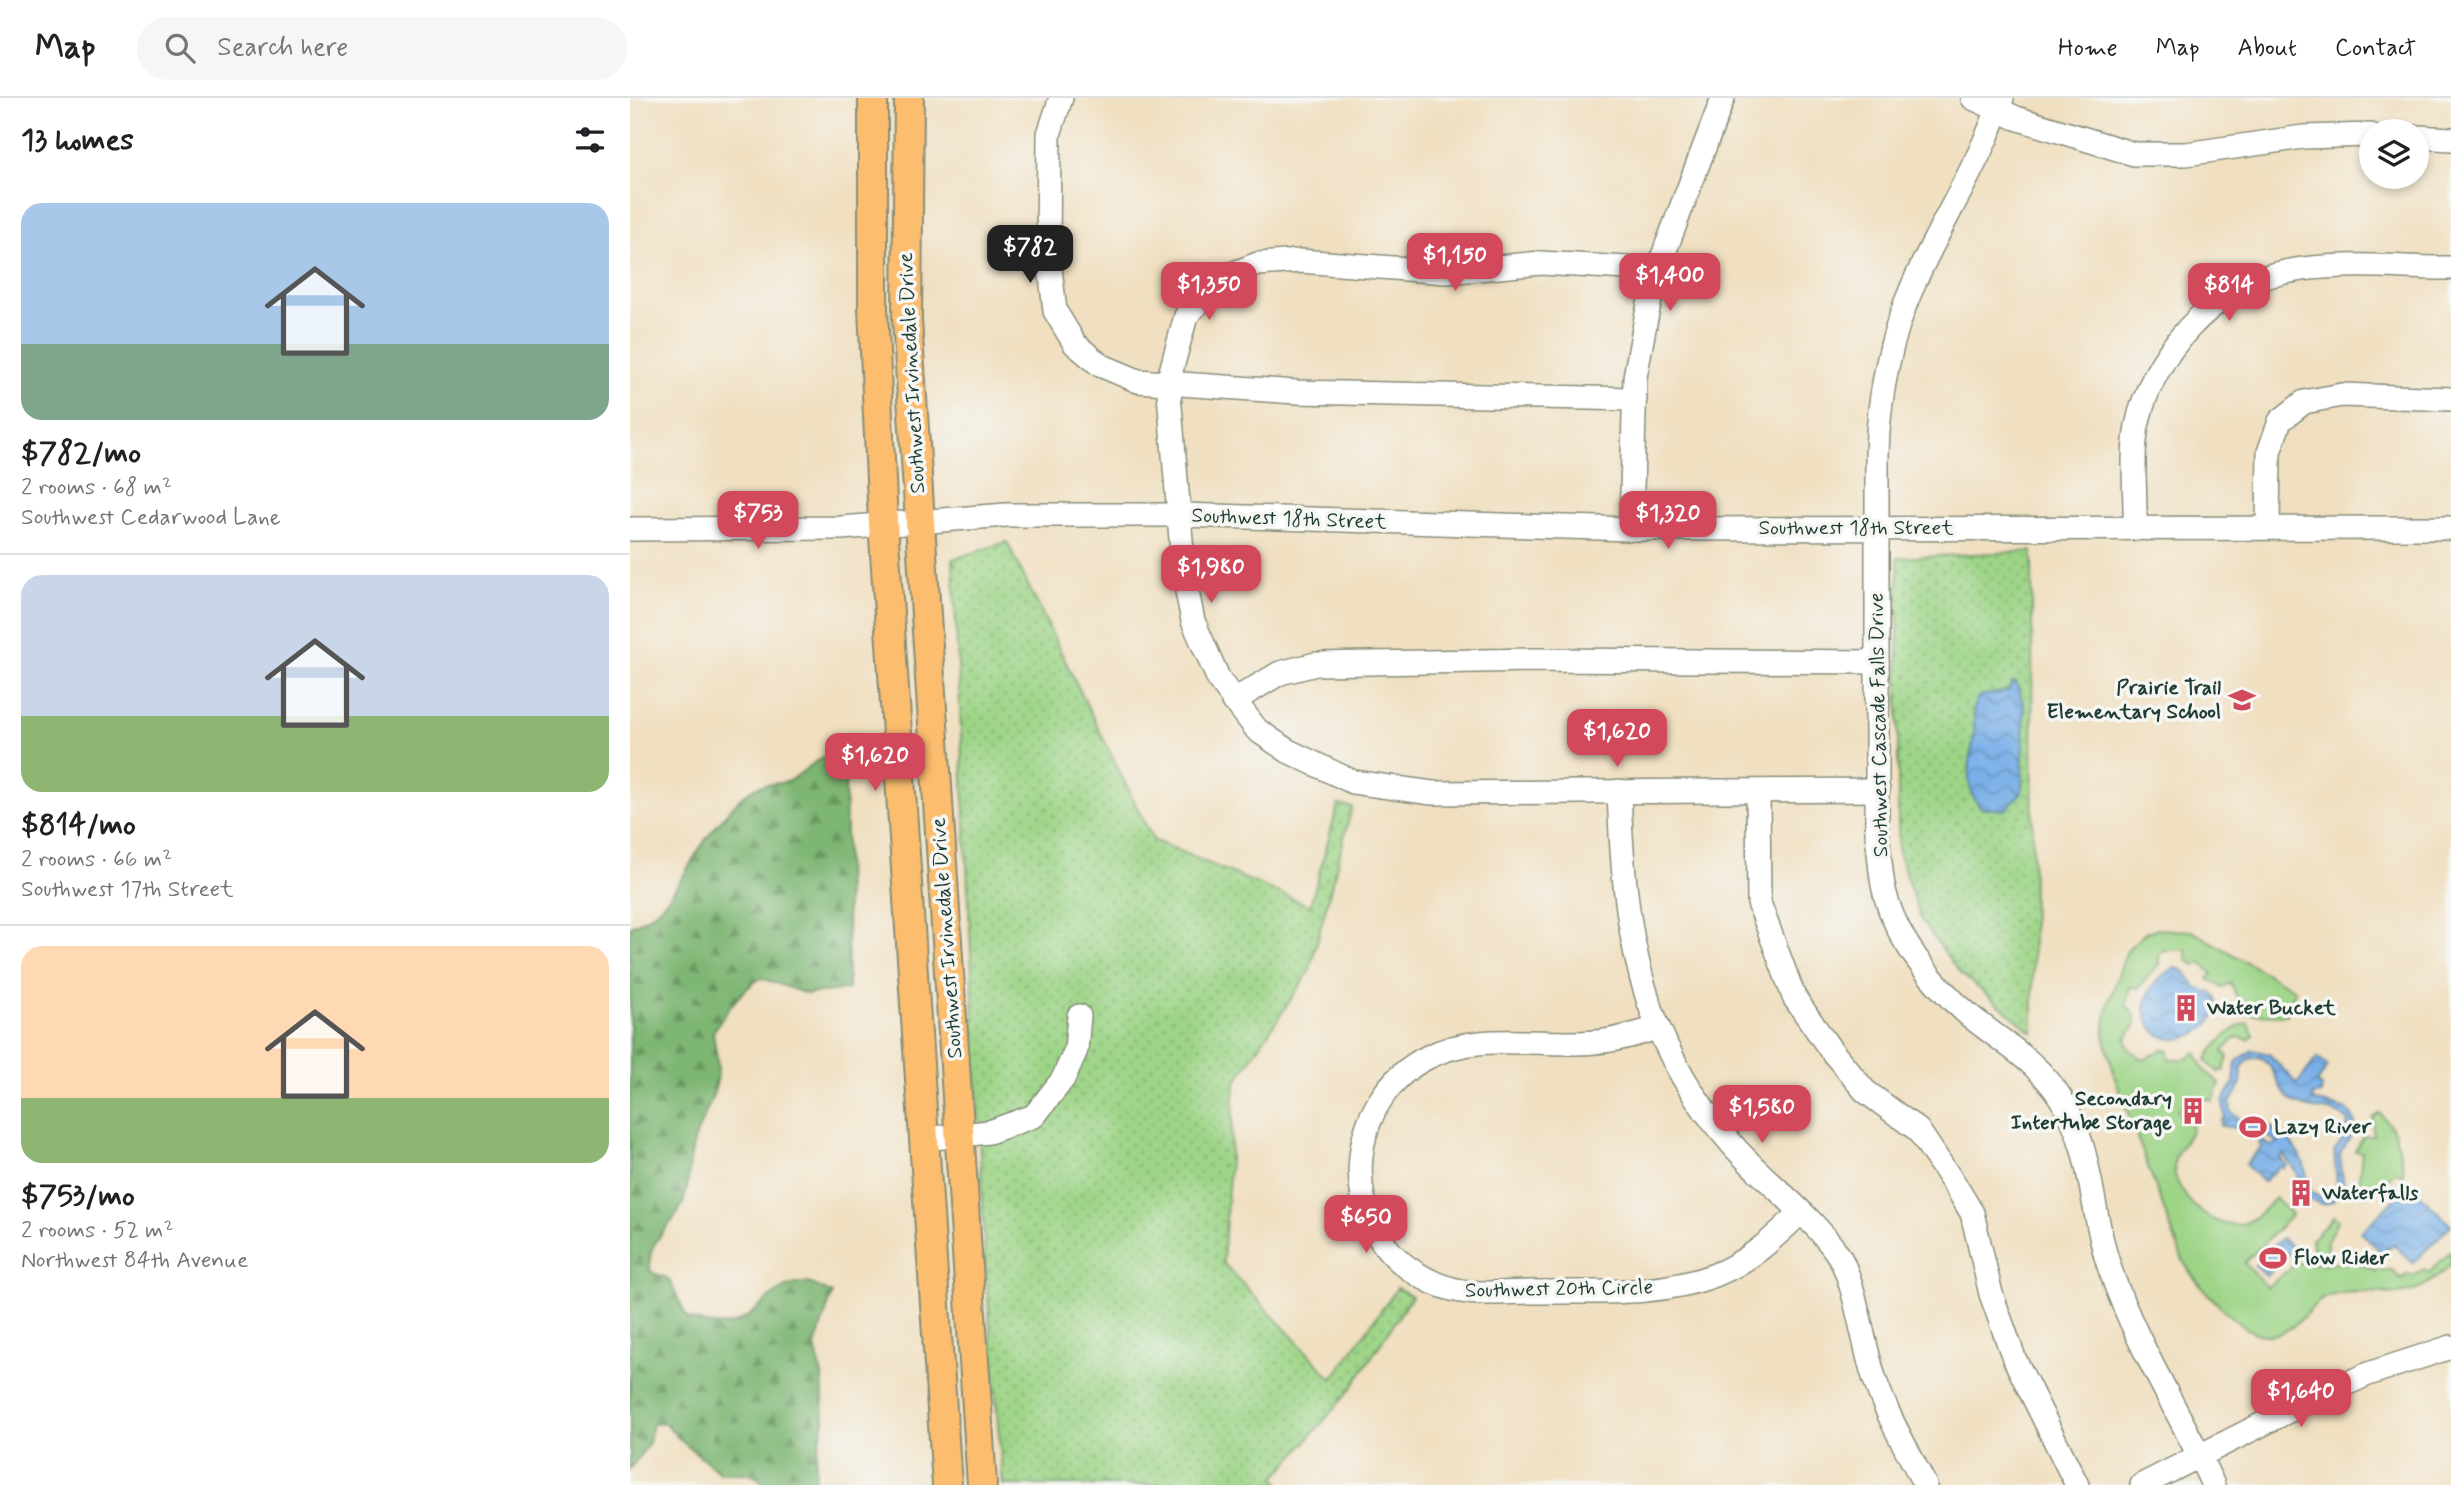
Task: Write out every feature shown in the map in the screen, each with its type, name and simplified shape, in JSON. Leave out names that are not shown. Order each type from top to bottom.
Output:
[{"type":"main road","name":"Southwest Irvinedale Drive","points":[[873,98],[873,308],[883,523],[947,1485]]},
{"type":"main road","name":"Southwest Irvinedale Drive","points":[[909,98],[907,308],[981,1485]]},
{"type":"street","points":[[1061,98],[1049,134],[1048,250],[1055,311],[1075,344],[1100,365],[1139,380],[1372,395],[1635,399]]},
{"type":"street","points":[[1631,529],[1635,377],[1656,274],[1723,98]]},
{"type":"street","points":[[1973,98],[2001,103],[2016,118],[2134,154],[2186,154],[2303,138],[2359,136]]},
{"type":"street","name":"Southwest Cascade Falls Drive","points":[[2001,103],[1962,192],[1913,286],[1893,343],[1877,427],[1877,832],[1883,887],[1898,926],[1926,973],[1970,1016],[2032,1063],[2060,1097],[2081,1140],[2095,1216],[2125,1311],[2213,1485]]},
{"type":"street","points":[[2429,138],[2451,139]]},
{"type":"street","points":[[1656,274],[1627,268],[1541,263],[1446,272],[1300,261],[1258,264],[1224,277],[1186,316],[1168,382],[1184,576],[1193,621],[1219,680],[1257,730],[1288,751],[1353,782],[1432,793],[1758,793],[1878,790]]},
{"type":"street","points":[[2135,528],[2133,479],[2137,425],[2155,377],[2174,345],[2201,316],[2257,280],[2283,272],[2309,268],[2451,268]]},
{"type":"street","points":[[2268,527],[2269,452],[2280,421],[2304,402],[2342,396],[2451,399]]},
{"type":"street","name":"Southwest 18th Street","points":[[630,529],[841,528],[1006,515],[1181,515],[1631,529],[2451,528]]},
{"type":"street","points":[[1233,701],[1280,673],[1316,664],[1535,660],[1877,662]]},
{"type":"street","points":[[1619,791],[1624,889],[1629,925],[1638,973],[1657,1028],[1702,1107],[1729,1142],[1839,1254],[1875,1381],[1925,1485]]},
{"type":"street","points":[[1758,793],[1759,903],[1794,997],[1830,1049],[1865,1091],[1918,1130],[1972,1213],[1991,1294],[2014,1358],[2077,1485]]},
{"type":"street","points":[[924,1139],[989,1132],[1034,1116],[1063,1079],[1076,1050],[1079,1016]]},
{"type":"street","name":"Southwest 20th Circle","points":[[1657,1028],[1595,1042],[1456,1044],[1410,1066],[1388,1086],[1372,1110],[1362,1145],[1360,1184],[1368,1216],[1380,1238],[1414,1272],[1453,1290],[1627,1291],[1686,1284],[1715,1275],[1742,1262],[1774,1241],[1800,1213]]},
{"type":"street","points":[[2142,1485],[2368,1374],[2451,1347]]},
{"type":"green space","points":[[1007,542],[1153,840],[1310,906],[1338,805],[1352,807],[1309,972],[1235,1083],[1223,1263],[1332,1379],[1397,1288],[1412,1296],[1350,1390],[1275,1478],[1281,1485],[1003,1485],[985,1261],[953,559]]},
{"type":"green space","points":[[2032,551],[2033,1033],[1959,972],[1921,920],[1898,852],[1898,558]]},
{"type":"green space","points":[[832,753],[845,762],[848,989],[807,994],[761,978],[746,989],[729,1009],[713,1032],[717,1079],[694,1142],[685,1197],[678,1212],[655,1243],[650,1261],[651,1272],[669,1279],[687,1318],[710,1325],[729,1325],[743,1320],[789,1286],[809,1283],[832,1294],[815,1346],[822,1375],[824,1421],[816,1457],[815,1485],[765,1485],[750,1475],[719,1473],[667,1424],[652,1424],[649,1443],[630,1469],[630,926],[645,919],[668,898],[703,844],[743,796],[759,786],[791,780]]},
{"type":"green space","points":[[2157,929],[2192,931],[2295,990],[2287,1015],[2237,1014],[2233,1010],[2238,1000],[2231,983],[2222,987],[2208,979],[2213,974],[2200,962],[2195,966],[2186,958],[2186,950],[2164,950],[2159,955],[2159,964],[2138,988],[2130,987],[2126,1005],[2134,1013],[2136,1024],[2126,1039],[2128,1048],[2144,1060],[2161,1050],[2168,1050],[2169,1059],[2187,1059],[2196,1052],[2204,1070],[2220,1083],[2213,1101],[2193,1095],[2177,1111],[2192,1127],[2176,1155],[2174,1166],[2180,1188],[2188,1199],[2207,1216],[2230,1225],[2251,1220],[2276,1198],[2292,1215],[2244,1263],[2267,1287],[2297,1263],[2361,1263],[2376,1271],[2392,1270],[2402,1279],[2407,1274],[2414,1276],[2424,1269],[2429,1273],[2451,1251],[2451,1264],[2434,1279],[2406,1293],[2352,1292],[2326,1297],[2287,1330],[2268,1335],[2247,1329],[2214,1301],[2194,1278],[2182,1258],[2115,1078],[2104,1035],[2108,1005],[2127,950],[2145,933]]},
{"type":"green space","points":[[2248,1023],[2254,1035],[2249,1040],[2237,1037],[2223,1051],[2228,1057],[2224,1070],[2218,1072],[2206,1061],[2209,1056],[2230,1032]]},
{"type":"green space","points":[[2380,1113],[2394,1131],[2404,1170],[2402,1176],[2397,1171],[2366,1196],[2358,1189],[2362,1152],[2355,1151],[2364,1136],[2373,1136],[2373,1118]]},
{"type":"green space","points":[[2334,1216],[2338,1220],[2327,1241],[2327,1256],[2315,1258],[2312,1239]]},
{"type":"water","points":[[2016,682],[2024,706],[2022,792],[2005,810],[1981,808],[1969,781],[1975,704],[1980,696],[2008,691],[2012,683]]},
{"type":"water","points":[[2176,968],[2186,972],[2196,988],[2212,993],[2217,1003],[2209,1024],[2186,1038],[2173,1039],[2160,1035],[2150,1025],[2145,1008],[2154,984]]},
{"type":"water","name":"Lazy River","points":[[2252,1050],[2269,1054],[2297,1084],[2317,1058],[2328,1066],[2317,1083],[2322,1086],[2321,1094],[2313,1095],[2312,1100],[2347,1110],[2355,1122],[2353,1132],[2340,1155],[2344,1188],[2332,1202],[2322,1204],[2307,1199],[2294,1169],[2283,1154],[2280,1158],[2287,1165],[2283,1168],[2280,1166],[2263,1182],[2245,1164],[2262,1147],[2259,1144],[2262,1140],[2270,1146],[2278,1143],[2259,1131],[2221,1126],[2222,1119],[2225,1119],[2223,1101],[2234,1083],[2236,1062]],"holes":[[[2259,1057],[2265,1060],[2282,1090],[2292,1101],[2337,1113],[2348,1122],[2346,1135],[2334,1152],[2337,1185],[2329,1195],[2320,1197],[2311,1192],[2303,1161],[2289,1140],[2271,1127],[2243,1121],[2231,1112],[2230,1103],[2241,1083],[2242,1067],[2249,1059]]]},
{"type":"water","points":[[2406,1188],[2414,1195],[2418,1192],[2451,1225],[2413,1263],[2393,1244],[2383,1254],[2361,1232]]},
{"type":"water","name":"Flow Rider","points":[[2282,1238],[2293,1248],[2266,1276],[2255,1265]]},
{"type":"place","name":"Prairie Trail Elementary School","points":[[2242,700]]},
{"type":"place","name":"Water Bucket","points":[[2186,1008]]},
{"type":"place","name":"Secondary Intertube Storage","points":[[2193,1111]]},
{"type":"place","name":"Lazy River","points":[[2253,1127]]},
{"type":"place","name":"Waterfalls","points":[[2301,1193]]},
{"type":"place","name":"Flow Rider","points":[[2273,1258]]}]
